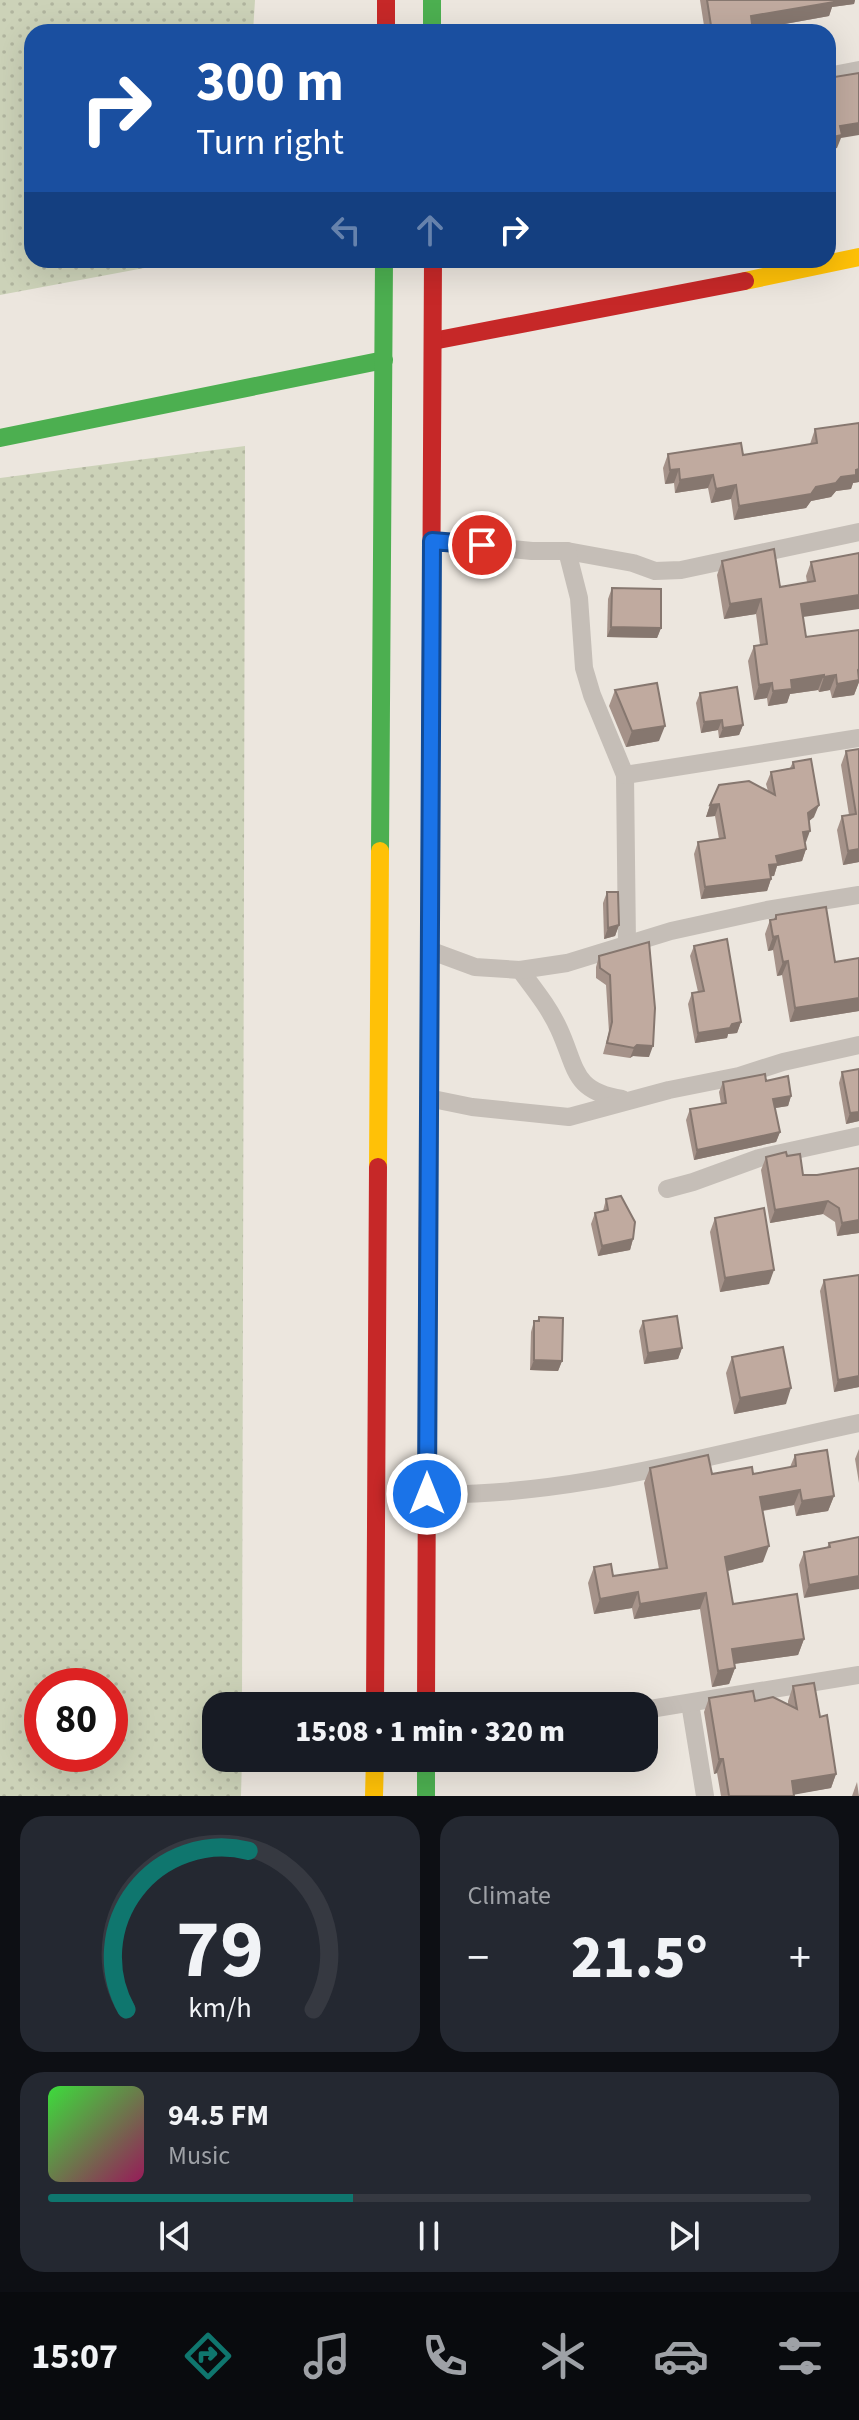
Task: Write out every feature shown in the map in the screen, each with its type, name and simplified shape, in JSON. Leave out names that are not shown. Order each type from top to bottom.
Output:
[{"type":"main road","points":[[386,0],[386,24]]},
{"type":"main road","points":[[432,0],[432,24]]},
{"type":"main road","points":[[836,262],[859,257]]},
{"type":"main road","points":[[375,1692],[384,268]]},
{"type":"main road","points":[[426,1692],[433,268]]},
{"type":"main road","points":[[433,341],[807,268]]},
{"type":"main road","points":[[0,438],[384,360]]},
{"type":"main road","points":[[374,1796],[375,1772]]},
{"type":"main road","points":[[426,1772],[426,1796]]},
{"type":"street","points":[[836,74],[859,70]]},
{"type":"street","points":[[432,541],[532,551],[567,551],[633,563],[655,571],[681,570],[859,532]]},
{"type":"street","points":[[567,551],[579,598],[584,668],[625,775],[627,944]]},
{"type":"street","points":[[625,775],[859,738]]},
{"type":"street","points":[[429,950],[475,967],[520,970],[567,963],[671,931],[859,895]]},
{"type":"street","points":[[520,970],[548,1009],[581,1080],[594,1092],[629,1100]]},
{"type":"street","points":[[428,1098],[472,1107],[569,1117],[859,1045]]},
{"type":"street","points":[[667,1189],[759,1158],[859,1136]]},
{"type":"street","points":[[427,1494],[473,1495],[597,1478],[696,1460],[859,1423]]},
{"type":"street","points":[[658,1708],[859,1675]]},
{"type":"street","points":[[690,1703],[705,1796]]},
{"type":"green space","points":[[0,0],[255,0],[254,24],[24,24],[24,268],[144,268],[0,295]]},
{"type":"green space","points":[[245,446],[242,1692],[202,1692],[202,1772],[242,1772],[241,1796],[0,1796],[0,478]]},
{"type":"building","points":[[707,0],[834,0],[751,16],[752,24],[711,24]]},
{"type":"building","points":[[859,73],[859,123],[840,126],[842,135],[836,136],[836,77]]},
{"type":"building","points":[[859,423],[859,469],[856,475],[816,487],[811,494],[739,506],[736,485],[716,489],[713,475],[680,480],[679,469],[670,470],[668,454],[741,443],[743,455],[817,443],[815,429]]},
{"type":"building","points":[[774,549],[780,587],[815,581],[811,562],[859,553],[859,595],[801,604],[806,637],[859,630],[859,680],[837,684],[836,675],[824,675],[791,680],[792,689],[773,691],[772,683],[759,685],[754,646],[767,644],[761,599],[730,604],[722,561]]},
{"type":"building","points":[[612,588],[661,589],[661,628],[611,627]]},
{"type":"building","points":[[657,683],[665,726],[632,731],[615,690]]},
{"type":"building","points":[[737,687],[743,725],[723,728],[722,720],[704,722],[700,693]]},
{"type":"building","points":[[859,749],[859,849],[848,851],[842,816],[856,814],[846,751]]},
{"type":"building","points":[[811,759],[819,805],[808,813],[810,831],[803,832],[806,849],[776,856],[778,864],[769,865],[771,879],[705,887],[698,842],[725,838],[719,804],[710,805],[719,785],[749,781],[775,795],[771,772],[794,768],[793,762]]},
{"type":"building","points":[[607,892],[618,892],[619,925],[608,928]]},
{"type":"building","points":[[826,907],[835,962],[859,958],[859,998],[795,1008],[788,961],[783,962],[778,936],[773,937],[770,920],[776,919],[776,915]]},
{"type":"building","points":[[727,939],[741,1022],[732,1024],[730,1028],[698,1033],[692,993],[704,991],[694,946]]},
{"type":"building","points":[[649,942],[655,1008],[653,1046],[637,1045],[634,1048],[607,1043],[612,1022],[610,975],[600,968],[599,956]]},
{"type":"building","points":[[859,1069],[859,1112],[850,1113],[842,1072]]},
{"type":"building","points":[[765,1074],[766,1081],[788,1076],[791,1096],[773,1099],[780,1132],[697,1150],[690,1109],[726,1103],[723,1082]]},
{"type":"building","points":[[786,1152],[787,1156],[800,1154],[803,1175],[859,1168],[859,1220],[842,1223],[839,1208],[828,1201],[775,1210],[766,1157]]},
{"type":"building","points":[[621,1196],[635,1222],[633,1239],[602,1246],[595,1213],[608,1210],[606,1199]]},
{"type":"building","points":[[764,1208],[774,1270],[725,1278],[715,1218]]},
{"type":"building","points":[[859,1275],[859,1376],[838,1380],[824,1280]]},
{"type":"building","points":[[677,1316],[682,1348],[648,1353],[643,1321]]},
{"type":"building","points":[[539,1317],[563,1318],[562,1361],[534,1360],[534,1321],[539,1321]]},
{"type":"building","points":[[783,1347],[791,1388],[740,1398],[732,1357]]},
{"type":"building","points":[[827,1450],[834,1496],[802,1501],[800,1490],[760,1497],[769,1546],[725,1557],[733,1604],[797,1594],[804,1639],[732,1649],[735,1668],[718,1671],[706,1593],[640,1604],[638,1592],[600,1599],[594,1567],[611,1564],[613,1576],[667,1568],[650,1468],[708,1455],[712,1474],[752,1467],[753,1474],[796,1466],[795,1455]]},
{"type":"building","points":[[859,1537],[859,1576],[809,1585],[804,1552]]},
{"type":"building","points":[[814,1683],[820,1717],[827,1715],[836,1774],[792,1781],[794,1796],[729,1796],[709,1698],[753,1691],[755,1701],[773,1697],[797,1709],[793,1686]]},
{"type":"traffic: fast","points":[[432,0],[432,24]]},
{"type":"traffic: fast","points":[[380,851],[384,268]]},
{"type":"traffic: fast","points":[[0,438],[384,360]]},
{"type":"traffic: fast","points":[[426,1772],[426,1796]]},
{"type":"traffic: slow","points":[[836,262],[859,257]]},
{"type":"traffic: slow","points":[[745,281],[807,268]]},
{"type":"traffic: slow","points":[[428,1200],[430,835]]},
{"type":"traffic: slow","points":[[378,1167],[380,851]]},
{"type":"traffic: slow","points":[[374,1796],[375,1772]]},
{"type":"traffic: jam","points":[[386,0],[386,24]]},
{"type":"traffic: jam","points":[[430,835],[433,268]]},
{"type":"traffic: jam","points":[[433,341],[745,281]]},
{"type":"traffic: jam","points":[[375,1692],[378,1167]]},
{"type":"traffic: jam","points":[[426,1692],[428,1200]]},
{"type":"route","points":[[427,1494],[432,541],[482,545]]}]
